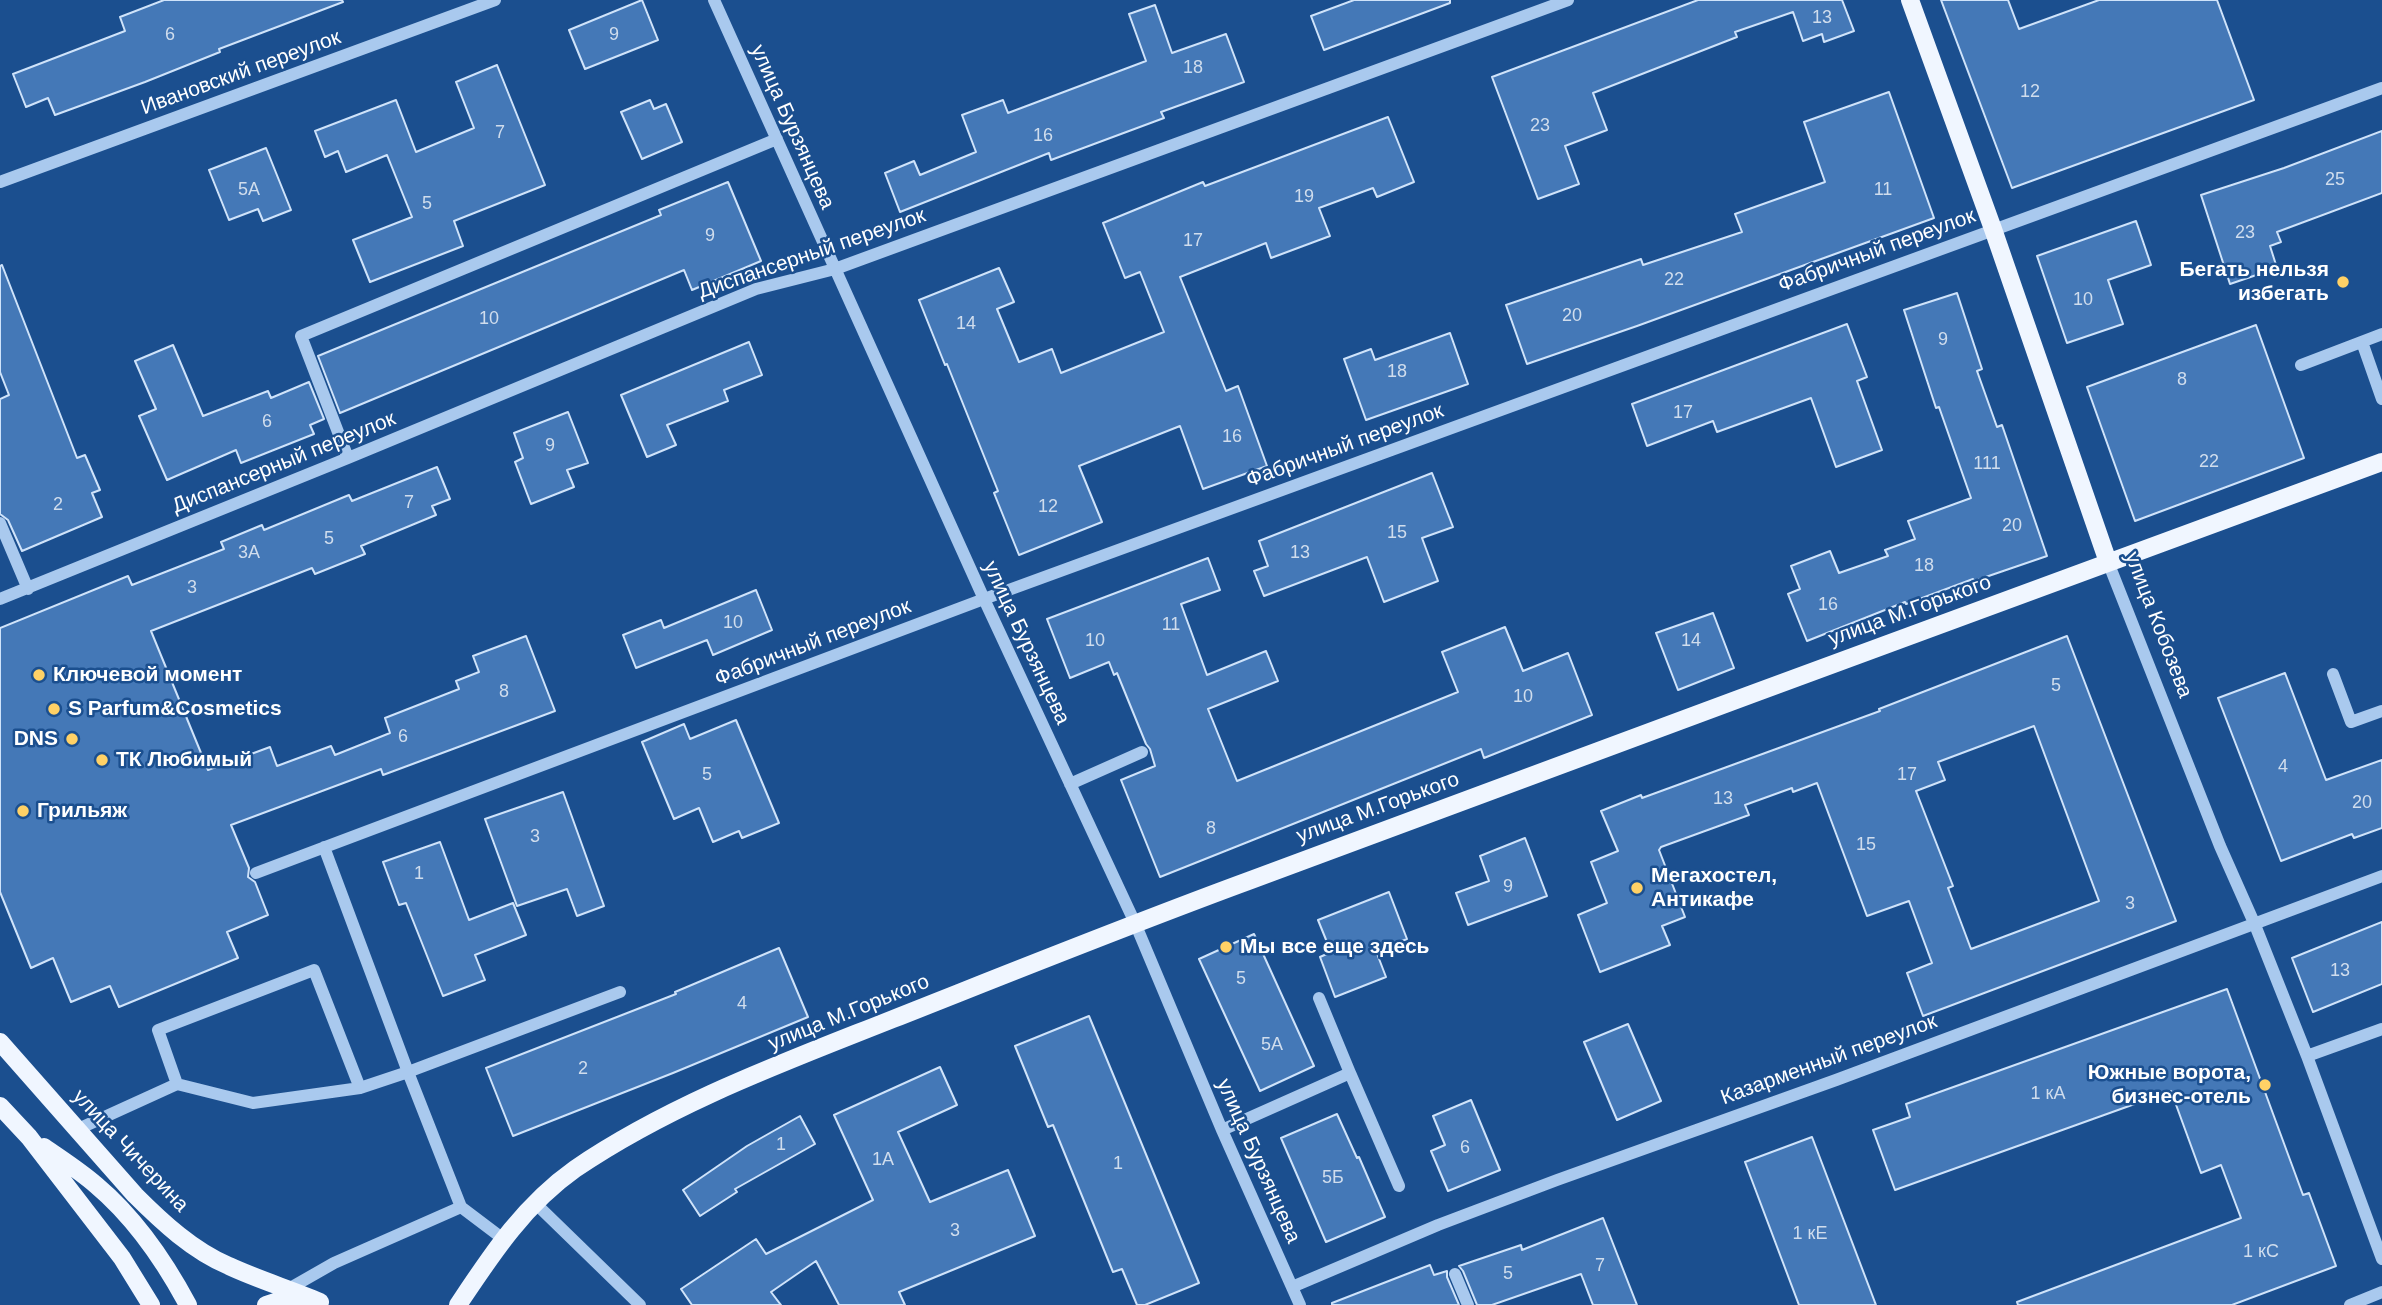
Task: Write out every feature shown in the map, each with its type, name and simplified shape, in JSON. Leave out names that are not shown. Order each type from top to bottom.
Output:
[{"type":"main road","name":"улица Кобозева","points":[[1910,0],[1993,229],[2108,562]]},
{"type":"main road","name":"улица М.Горького","points":[[458,1305],[502,1238],[534,1202],[573,1171],[689,1105],[817,1049],[1135,923],[2382,462]]},
{"type":"main road","name":"улица Чичерина","points":[[0,1042],[135,1195],[185,1240],[228,1266],[289,1288],[323,1304]]},
{"type":"main road","points":[[0,1106],[29,1137],[122,1258],[151,1305]]},
{"type":"main road","points":[[29,1137],[80,1172],[121,1208],[147,1241],[188,1305]]},
{"type":"main road","points":[[267,1305],[299,1297],[323,1304]]},
{"type":"street","name":"Ивановский переулок","points":[[0,182],[495,0]]},
{"type":"street","name":"улица Бурзянцева","points":[[714,0],[984,599],[1135,923],[1222,1130],[1300,1305]]},
{"type":"street","name":"Диспансерный переулок","points":[[0,599],[756,289],[835,269],[1567,0]]},
{"type":"street","name":"Фабричный переулок","points":[[256,873],[984,599],[2382,88]]},
{"type":"street","points":[[348,458],[301,336],[777,139]]},
{"type":"street","points":[[2301,365],[2382,334]]},
{"type":"street","points":[[2362,342],[2382,398]]},
{"type":"street","points":[[0,523],[28,589]]},
{"type":"street","name":"улица Кобозева","points":[[2108,562],[2220,846],[2307,1056],[2382,1259]]},
{"type":"street","points":[[2333,674],[2351,722],[2382,711]]},
{"type":"street","points":[[1070,784],[1142,752]]},
{"type":"street","points":[[324,847],[461,1207],[502,1238]]},
{"type":"street","name":"Казарменный переулок","points":[[1292,1287],[1438,1225],[2382,876]]},
{"type":"street","points":[[177,1084],[158,1030],[314,970],[359,1088]]},
{"type":"street","points":[[76,1130],[177,1084],[253,1103],[359,1088],[620,992]]},
{"type":"street","points":[[1319,998],[1399,1186]]},
{"type":"street","points":[[2307,1056],[2382,1029]]},
{"type":"street","points":[[1222,1130],[1350,1073]]},
{"type":"street","points":[[534,1202],[640,1305]]},
{"type":"street","points":[[267,1305],[289,1288],[334,1263],[461,1207]]},
{"type":"street","points":[[1455,1274],[1468,1305]]},
{"type":"street","points":[[2350,1305],[2382,1292]]},
{"type":"building","points":[[164,0],[343,2],[219,49],[220,52],[145,82],[55,115],[48,98],[26,107],[13,74],[125,31],[120,17]]},
{"type":"building","points":[[642,0],[658,40],[585,69],[569,30]]},
{"type":"building","points":[[1354,0],[1450,0],[1450,3],[1324,50],[1311,16]]},
{"type":"building","points":[[1698,0],[1842,0],[1854,31],[1824,42],[1822,34],[1803,41],[1793,12],[1735,32],[1737,37],[1593,93],[1607,130],[1565,146],[1579,184],[1538,199],[1492,77]]},
{"type":"building","points":[[1941,0],[2008,0],[2019,29],[2099,0],[2217,0],[2254,100],[2012,188]]},
{"type":"building","points":[[1155,5],[1172,53],[1226,34],[1244,82],[1161,112],[1164,118],[1051,160],[1049,153],[900,212],[885,173],[914,161],[920,175],[976,152],[962,115],[1003,100],[1008,113],[1146,61],[1129,14]]},
{"type":"building","points":[[497,65],[545,185],[454,221],[463,246],[370,282],[353,240],[412,217],[387,155],[346,172],[338,151],[325,157],[315,131],[396,100],[416,152],[474,128],[456,82]]},
{"type":"building","points":[[1889,92],[1934,218],[1527,364],[1506,305],[1641,259],[1643,265],[1742,232],[1735,214],[1825,182],[1804,122]]},
{"type":"building","points":[[650,100],[654,109],[666,104],[682,142],[642,159],[621,112]]},
{"type":"building","points":[[1388,117],[1414,182],[1377,197],[1373,188],[1319,208],[1330,236],[1271,258],[1266,243],[1180,277],[1226,391],[1238,386],[1267,466],[1203,489],[1180,426],[1079,466],[1102,522],[1019,555],[994,493],[998,491],[919,300],[999,268],[1014,302],[997,309],[1019,362],[1052,349],[1061,373],[1164,332],[1140,272],[1125,278],[1103,223],[1203,182],[1205,186]]},
{"type":"building","points":[[2382,131],[2382,193],[2277,232],[2281,242],[2270,246],[2277,268],[2230,284],[2201,195],[2284,168]]},
{"type":"building","points":[[266,148],[291,210],[263,221],[258,209],[229,220],[209,170]]},
{"type":"building","points":[[728,182],[761,261],[692,290],[684,270],[340,413],[318,356],[661,215],[659,210]]},
{"type":"building","points":[[2136,221],[2151,265],[2108,280],[2123,324],[2067,343],[2037,256]]},
{"type":"building","points":[[2,265],[77,458],[85,455],[100,490],[92,493],[102,517],[22,551],[8,520],[0,514],[0,399],[9,395],[0,372]]},
{"type":"building","points":[[1957,293],[1982,369],[1977,371],[1997,427],[2002,425],[2047,556],[1906,604],[1905,602],[1807,641],[1788,594],[1800,589],[1791,566],[1830,551],[1839,573],[1888,556],[1885,550],[1915,539],[1908,521],[1971,498],[1939,407],[1936,408],[1904,310]]},
{"type":"building","points":[[1847,324],[1867,377],[1857,381],[1882,450],[1836,467],[1811,398],[1717,432],[1713,421],[1647,446],[1632,404]]},
{"type":"building","points":[[2256,325],[2304,458],[2135,521],[2087,387]]},
{"type":"building","points":[[1450,333],[1468,384],[1366,420],[1344,359],[1371,349],[1375,360]]},
{"type":"building","points":[[749,342],[762,375],[724,390],[728,401],[667,425],[676,445],[647,457],[621,395]]},
{"type":"building","points":[[173,345],[203,416],[268,391],[271,398],[309,382],[324,419],[310,425],[314,434],[241,463],[236,450],[167,480],[139,416],[156,409],[135,361]]},
{"type":"building","points":[[568,412],[588,463],[567,470],[574,487],[531,504],[515,462],[523,458],[514,433]]},
{"type":"building","name":"ТК Любимый","points":[[437,467],[450,499],[432,506],[436,515],[361,546],[365,554],[315,574],[312,568],[151,631],[208,770],[270,747],[277,766],[331,746],[335,755],[390,733],[385,718],[459,689],[456,681],[479,672],[473,656],[526,636],[555,711],[383,775],[381,769],[231,825],[249,868],[248,877],[255,882],[268,915],[227,932],[238,958],[119,1007],[110,986],[71,1002],[53,958],[31,968],[0,892],[0,628],[128,576],[132,585],[224,549],[221,542],[262,525],[264,530],[349,495],[352,501]]},
{"type":"building","points":[[1432,473],[1453,527],[1422,538],[1438,581],[1384,602],[1367,557],[1264,596],[1254,571],[1268,566],[1259,541]]},
{"type":"building","points":[[1208,558],[1220,590],[1181,604],[1207,675],[1266,651],[1278,681],[1208,709],[1237,781],[1458,692],[1442,652],[1505,627],[1523,671],[1568,653],[1592,715],[1484,758],[1481,749],[1160,877],[1121,780],[1155,766],[1117,673],[1114,675],[1109,662],[1070,678],[1047,619]]},
{"type":"building","points":[[756,590],[772,630],[713,655],[707,640],[636,668],[623,635],[661,620],[664,628]]},
{"type":"building","points":[[1713,613],[1734,668],[1678,690],[1656,633]]},
{"type":"building","points":[[2067,636],[2176,921],[1923,1016],[1907,973],[1932,963],[1909,901],[1867,916],[1817,783],[1793,792],[1792,788],[1745,805],[1749,815],[1661,847],[1659,850],[1685,917],[1662,926],[1670,945],[1600,972],[1578,915],[1607,903],[1591,862],[1618,851],[1601,811],[1880,711],[1879,709]],"holes":[[[2034,726],[2099,901],[1971,949],[1948,888],[1953,886],[1916,791],[1945,780],[1938,762]]]},
{"type":"building","points":[[2285,673],[2326,780],[2382,760],[2382,828],[2354,838],[2352,834],[2281,861],[2218,698]]},
{"type":"building","points":[[736,720],[779,823],[742,838],[739,831],[713,842],[699,808],[674,819],[642,742],[684,724],[690,739]]},
{"type":"building","points":[[563,792],[604,906],[577,916],[567,889],[517,906],[485,819]]},
{"type":"building","points":[[1525,838],[1547,896],[1468,925],[1456,893],[1489,881],[1480,856]]},
{"type":"building","points":[[440,842],[469,920],[513,903],[526,935],[475,955],[485,980],[443,996],[406,903],[399,905],[383,862]]},
{"type":"building","points":[[1389,892],[1407,939],[1376,951],[1386,977],[1335,997],[1320,957],[1331,952],[1318,920]]},
{"type":"building","points":[[2382,922],[2382,984],[2313,1012],[2292,958]]},
{"type":"building","points":[[1254,934],[1314,1066],[1260,1091],[1199,959]]},
{"type":"building","points":[[779,948],[808,1017],[513,1136],[486,1068],[676,994],[675,992]]},
{"type":"building","points":[[2227,989],[2303,1195],[2309,1193],[2336,1266],[2232,1305],[2018,1305],[2017,1302],[2241,1218],[2221,1165],[2201,1173],[2171,1091],[1895,1190],[1873,1130],[1910,1117],[1906,1104]]},
{"type":"building","points":[[1089,1016],[1199,1283],[1145,1305],[1137,1305],[1122,1269],[1113,1272],[1053,1125],[1048,1127],[1015,1046]]},
{"type":"building","points":[[1628,1024],[1661,1101],[1617,1120],[1584,1042]]},
{"type":"building","points":[[940,1067],[957,1105],[898,1132],[930,1202],[1008,1170],[1035,1236],[899,1292],[905,1305],[839,1305],[816,1261],[771,1292],[781,1305],[692,1305],[681,1289],[756,1239],[766,1254],[873,1200],[834,1115]]},
{"type":"building","points":[[1471,1100],[1500,1170],[1448,1191],[1431,1151],[1445,1145],[1433,1116]]},
{"type":"building","points":[[1337,1114],[1385,1217],[1326,1242],[1281,1138]]},
{"type":"building","points":[[800,1116],[815,1144],[735,1189],[737,1192],[700,1216],[683,1190],[747,1146]]},
{"type":"building","points":[[1812,1137],[1876,1305],[1799,1305],[1745,1162]]},
{"type":"building","points":[[1603,1218],[1637,1305],[1593,1305],[1581,1274],[1492,1305],[1477,1305],[1459,1266],[1521,1245],[1522,1250]]},
{"type":"building","points":[[1430,1265],[1434,1275],[1447,1271],[1459,1305],[1332,1305],[1332,1303]]},
{"type":"place","name":"Бегать нельзя избегать","points":[[2343,282]]},
{"type":"place","name":"Ключевой момент","points":[[39,675]]},
{"type":"place","name":"S Parfum&Cosmetics","points":[[54,709]]},
{"type":"place","name":"DNS","points":[[72,739]]},
{"type":"place","name":"ТК Любимый","points":[[102,760]]},
{"type":"place","name":"Грильяж","points":[[23,811]]},
{"type":"place","name":"Мегахостел, Антикафе","points":[[1637,888]]},
{"type":"place","name":"Мы все еще здесь","points":[[1226,947]]},
{"type":"place","name":"Южные ворота, бизнес-отель","points":[[2265,1085]]}]
